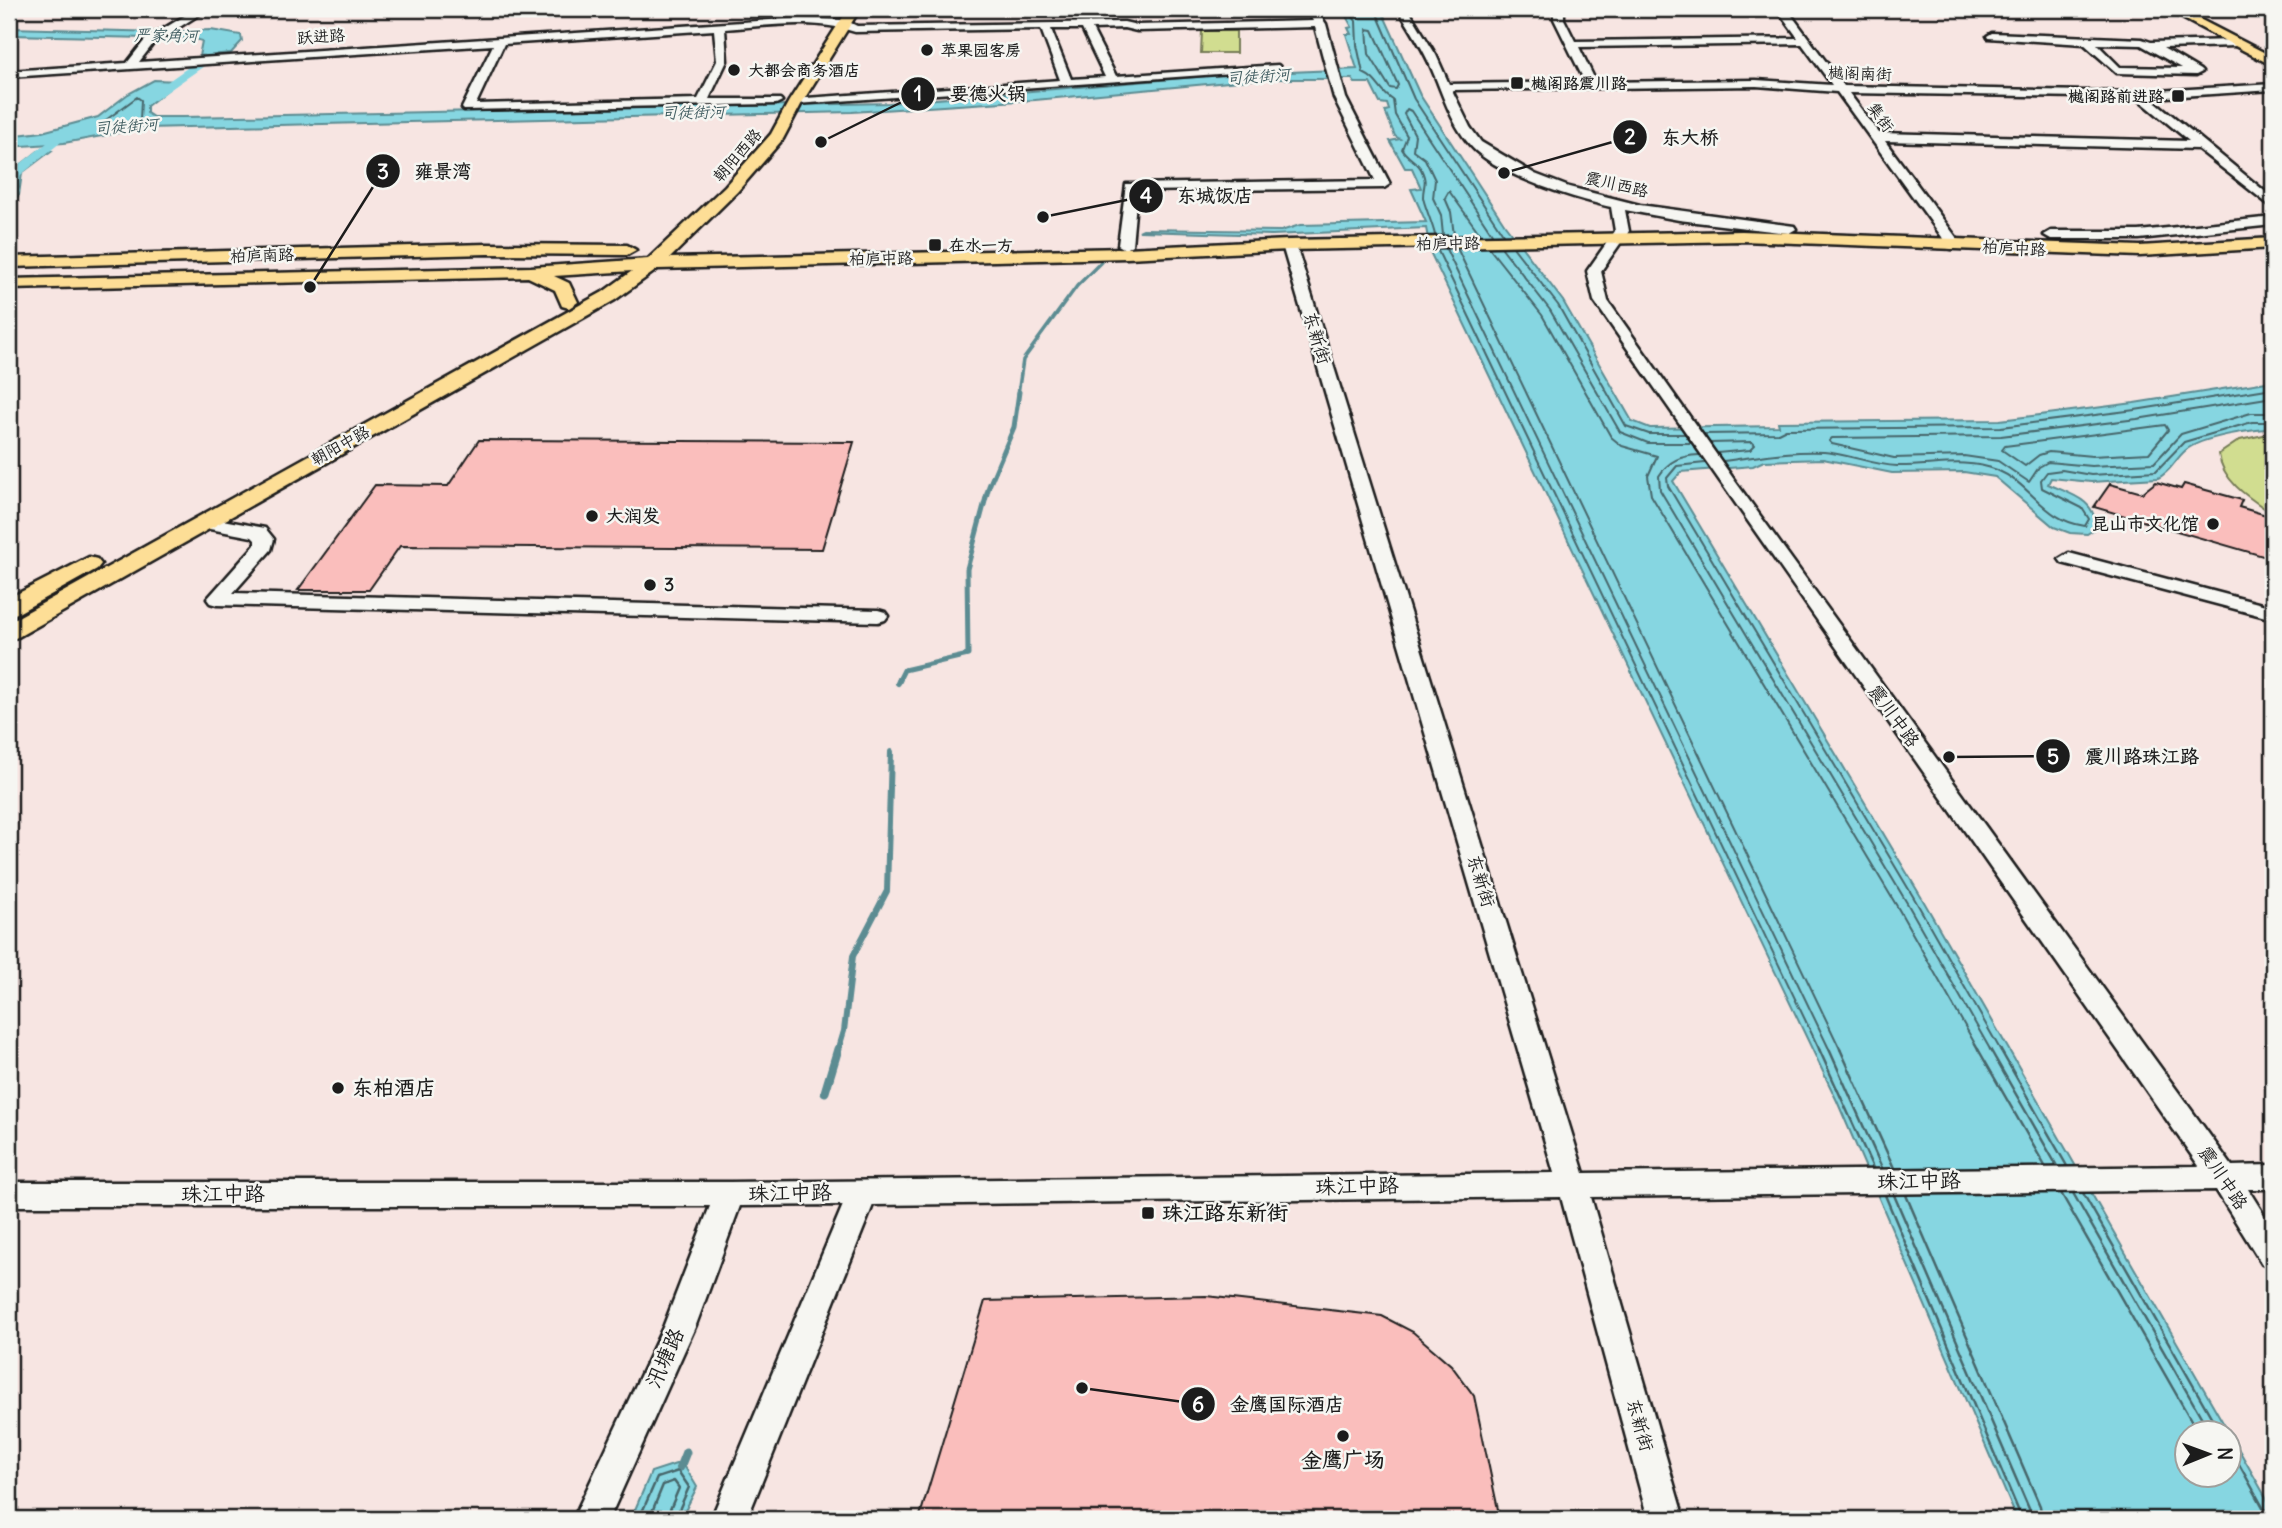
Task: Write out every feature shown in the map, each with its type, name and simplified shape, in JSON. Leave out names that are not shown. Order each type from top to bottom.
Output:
[{"type":"main road","points":[[821,33],[837,9]]},
{"type":"main road","name":"朝阳西路","points":[[653,256],[731,189],[778,136],[854,9]]},
{"type":"main road","points":[[2171,9],[2273,62]]},
{"type":"main road","points":[[2185,9],[2273,54]]},
{"type":"main road","name":"朝阳西路","points":[[737,157],[759,131]]},
{"type":"main road","name":"柏庐中路","points":[[622,268],[653,256],[1569,237],[1789,229],[2045,250],[2181,251],[2273,243]]},
{"type":"main road","name":"柏庐中路","points":[[1621,235],[2162,243],[2273,233]]},
{"type":"main road","name":"柏庐中路","points":[[653,256],[701,261],[1127,253],[1391,240]]},
{"type":"main road","name":"柏庐南路","points":[[9,262],[487,249],[653,256]]},
{"type":"main road","name":"朝阳中路","points":[[9,632],[201,522],[609,296],[653,256]]},
{"type":"main road","name":"柏庐南路","points":[[9,284],[622,268]]},
{"type":"main road","name":"朝阳中路","points":[[9,608],[569,302],[622,268]]},
{"type":"main road","points":[[531,272],[563,287],[569,302]]},
{"type":"street","points":[[131,65],[154,38],[203,9]]},
{"type":"street","points":[[1125,245],[1131,187],[1384,184],[1344,110],[1334,83],[1321,24],[1311,9]]},
{"type":"street","name":"震川西路","points":[[1403,9],[1431,55],[1444,87],[1477,145],[1517,171],[1559,188],[1617,203],[1732,224],[1789,229]]},
{"type":"street","points":[[1559,9],[1559,19],[1592,84]]},
{"type":"street","name":"集街","points":[[1783,9],[1950,241]]},
{"type":"street","name":"跃进路","points":[[9,74],[719,25],[829,21],[845,23],[855,29],[1321,24]]},
{"type":"street","points":[[701,104],[722,61],[719,25]]},
{"type":"street","points":[[1045,27],[1067,83]]},
{"type":"street","points":[[1086,27],[1112,79]]},
{"type":"street","points":[[1992,36],[2142,42],[2227,90]]},
{"type":"street","points":[[501,39],[468,108],[776,102]]},
{"type":"street","points":[[1572,44],[1806,41]]},
{"type":"street","points":[[2088,41],[2117,70],[2196,72]]},
{"type":"street","points":[[2150,46],[2236,43]]},
{"type":"street","points":[[794,106],[1274,66]]},
{"type":"street","name":"樾阁南街","points":[[1444,87],[1756,83],[1840,89],[2140,95],[2273,87]]},
{"type":"street","points":[[2140,95],[2273,204]]},
{"type":"street","points":[[1877,137],[2202,145]]},
{"type":"street","points":[[1617,203],[1621,235]]},
{"type":"street","points":[[2051,235],[2139,235],[2273,221]]},
{"type":"street","name":"震川中路","points":[[1621,235],[1594,271],[1601,301],[1729,485],[2225,1179],[2273,1255]]},
{"type":"street","name":"东新街","points":[[1289,245],[1572,1184],[1666,1519]]},
{"type":"street","points":[[201,522],[258,532],[265,538],[264,545],[217,599],[878,616]]},
{"type":"street","points":[[2069,559],[2273,613]]},
{"type":"street","points":[[2134,1179],[2273,1177]]},
{"type":"street","name":"珠江中路","points":[[9,1194],[730,1194],[2134,1179]]},
{"type":"street","points":[[729,1519],[863,1192]]},
{"type":"street","name":"汛塘路","points":[[591,1519],[680,1325],[730,1194]]},
{"type":"green space","points":[[1202,31],[1236,31],[1236,53],[1201,53]]},
{"type":"green space","points":[[2273,433],[2273,514],[2239,489],[2226,473],[2219,454],[2240,440]]},
{"type":"water","name":"司徒街河","points":[[1335,9],[1381,9],[1420,95],[1505,225],[1563,301],[1632,421],[1650,428],[1779,426],[1778,422],[2000,420],[2134,403],[2273,381],[2273,429],[2228,435],[2193,445],[2158,478],[2091,482],[2051,478],[2048,484],[2081,499],[2092,511],[2095,529],[2087,534],[2070,533],[2054,527],[1995,477],[1964,472],[1892,473],[1823,459],[1764,461],[1753,466],[1681,472],[1673,481],[1920,895],[2222,1420],[2174,1420],[2174,1490],[2244,1490],[2244,1459],[2273,1510],[2273,1519],[2017,1519],[1837,1101],[1431,254],[1426,228],[1272,235],[1139,231],[1281,231],[1300,225],[1426,222],[1411,189],[1421,188],[1412,168],[1405,168],[1390,141],[1400,139],[1395,136],[1385,111],[1389,110],[1387,104],[1380,103],[1370,83],[1355,83],[1352,79],[1261,79],[1035,100],[852,112],[145,128],[64,143],[9,147],[9,136],[42,132],[98,117],[128,94],[154,80],[179,81],[147,106],[147,113],[153,117],[183,117],[889,103],[1219,75],[1357,69],[1346,34],[1351,34],[1348,28],[1352,27],[1346,16]]},
{"type":"water","points":[[9,28],[163,32],[211,30],[241,35],[242,41],[231,53],[199,56],[202,41],[195,39],[9,35]]},
{"type":"water","points":[[38,151],[51,151],[22,173],[19,195],[9,206],[9,174]]},
{"type":"water","points":[[682,1462],[697,1487],[681,1519],[631,1519],[651,1472]]},
{"type":"building","name":"大润发","points":[[479,440],[854,442],[822,549],[400,546],[369,590],[298,590],[375,485],[448,486]]},
{"type":"building","name":"昆山市文化馆","points":[[2156,482],[2181,489],[2184,484],[2242,500],[2239,507],[2273,517],[2273,559],[2094,507],[2110,484],[2142,493]]},
{"type":"building","points":[[1206,1296],[1382,1316],[1413,1332],[1451,1365],[1474,1396],[1500,1519],[919,1519],[985,1301]]},
{"type":"waterway","name":"严家角河","points":[[151,98],[212,53],[219,45],[221,37],[216,36]]},
{"type":"waterway","points":[[9,196],[14,192],[11,177],[66,133]]},
{"type":"waterway","points":[[1018,394],[1023,360],[1077,286],[1101,262]]},
{"type":"waterway","points":[[899,680],[904,670],[968,655],[967,569],[989,486],[1014,427],[1019,392]]},
{"type":"waterway","points":[[898,683],[900,679]]},
{"type":"waterway","points":[[838,1051],[844,1031],[853,956],[887,891],[891,752]]},
{"type":"waterway","points":[[825,1092],[838,1049]]},
{"type":"waterway","points":[[680,1467],[686,1452]]},
{"type":"place","name":"苹果园客房","points":[[927,50]]},
{"type":"place","name":"大都会商务酒店","points":[[734,70]]},
{"type":"place","name":"樾阁路震川路","points":[[1517,83]]},
{"type":"place","name":"樾阁路前进路","points":[[2178,96]]},
{"type":"place","name":"要德火锅","points":[[821,142]]},
{"type":"place","name":"东大桥","points":[[1504,173]]},
{"type":"place","name":"东城饭店","points":[[1043,217]]},
{"type":"place","name":"在水一方","points":[[935,245]]},
{"type":"place","name":"雍景湾","points":[[310,287]]},
{"type":"place","name":"大润发","points":[[592,516]]},
{"type":"place","name":"昆山市文化馆","points":[[2213,524]]},
{"type":"place","name":"3","points":[[650,585]]},
{"type":"place","name":"震川路珠江路","points":[[1949,757]]},
{"type":"place","name":"东柏酒店","points":[[338,1088]]},
{"type":"place","name":"珠江路东新街","points":[[1148,1213]]},
{"type":"place","name":"金鹰国际酒店","points":[[1082,1388]]},
{"type":"place","name":"金鹰广场","points":[[1343,1436]]}]
